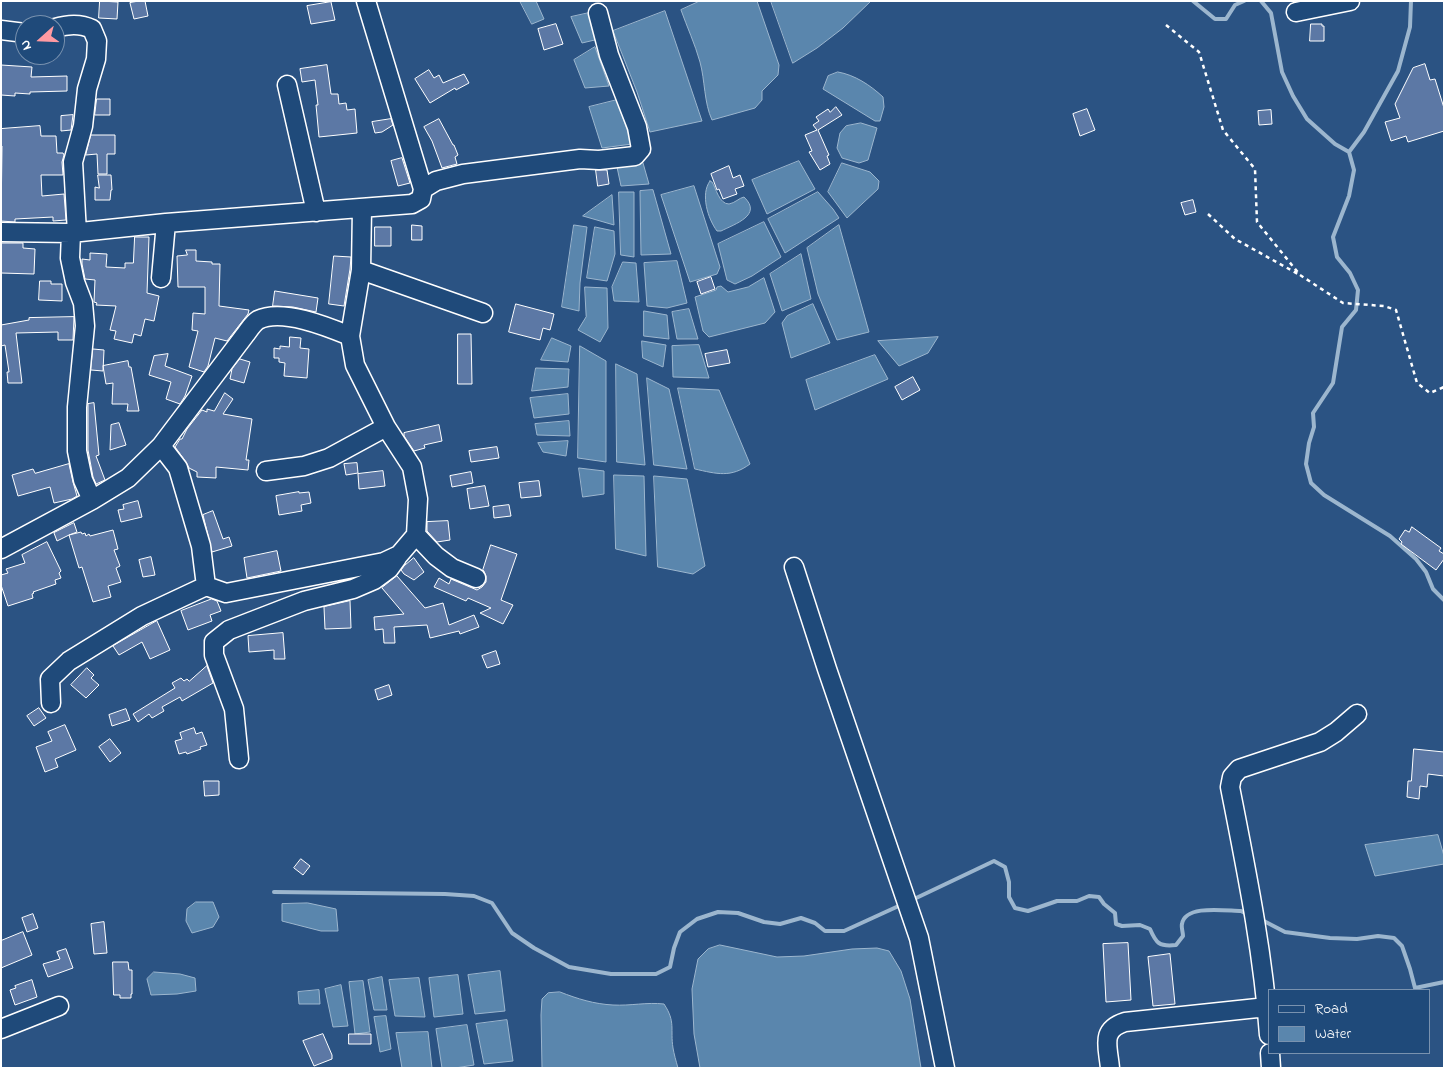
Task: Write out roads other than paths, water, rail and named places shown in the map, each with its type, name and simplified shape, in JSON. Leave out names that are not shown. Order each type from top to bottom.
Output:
[{"type":"street","points":[[1,232],[74,233],[166,223],[412,204],[421,199],[423,189],[366,1]]},
{"type":"street","points":[[1296,12],[1350,1]]},
{"type":"street","points":[[423,189],[436,181],[463,174],[580,159],[599,160],[635,156],[641,149],[637,127],[609,55],[598,13]]},
{"type":"street","points":[[65,25],[82,24],[92,28],[97,41],[96,59],[87,89],[83,126],[73,162],[74,233],[70,258],[75,282],[84,303],[85,326],[77,407],[77,451],[83,480],[92,500]]},
{"type":"street","points":[[1,30],[15,32]]},
{"type":"street","points":[[287,85],[316,212]]},
{"type":"street","points":[[239,759],[234,709],[214,655],[214,642],[229,630],[304,601],[353,589],[374,580],[389,568],[416,535],[418,499],[412,467],[386,427],[355,365],[350,336],[361,270],[362,208]]},
{"type":"street","points":[[161,278],[166,223]]},
{"type":"street","points":[[361,270],[483,313]]},
{"type":"street","points":[[1,550],[128,478],[161,446],[258,320],[275,316],[299,319],[327,326],[350,336]]},
{"type":"street","points":[[266,471],[304,466],[329,458],[386,427]]},
{"type":"street","points":[[161,446],[178,468],[201,546],[206,586]]},
{"type":"street","points":[[416,535],[436,556],[452,568],[476,578]]},
{"type":"street","points":[[51,703],[50,679],[69,661],[142,616],[206,586],[226,592],[384,562],[399,556]]},
{"type":"street","points":[[794,567],[919,938],[945,1068]]},
{"type":"street","points":[[1268,1021],[1256,923],[1230,787],[1232,777],[1239,769],[1320,742],[1336,732],[1357,714]]},
{"type":"street","points":[[1,1028],[60,1006]]},
{"type":"street","points":[[1110,1068],[1107,1039],[1109,1031],[1117,1025],[1126,1022],[1267,1007]]},
{"type":"street","points":[[1270,1054],[1271,1068]]},
{"type":"water","points":[[520,1],[536,1],[544,19],[532,24]]},
{"type":"water","points":[[700,1],[757,1],[779,65],[778,75],[762,91],[762,100],[755,108],[712,120],[707,106],[700,62],[681,10]]},
{"type":"water","points":[[771,1],[871,1],[843,28],[793,63]]},
{"type":"water","points":[[665,11],[702,121],[650,132],[637,92],[613,31]]},
{"type":"water","points":[[589,13],[599,39],[582,43],[571,17]]},
{"type":"water","points":[[595,47],[609,86],[585,88],[574,60]]},
{"type":"water","points":[[838,72],[862,81],[883,97],[884,107],[880,121],[875,121],[823,89],[828,76]]},
{"type":"water","points":[[617,100],[632,144],[602,148],[589,107]]},
{"type":"water","points":[[861,123],[877,128],[868,160],[859,163],[842,158],[837,148],[840,133],[846,126]]},
{"type":"water","points":[[799,161],[815,189],[767,214],[752,180]]},
{"type":"water","points":[[643,163],[649,184],[621,186],[617,167]]},
{"type":"water","points":[[842,163],[870,172],[879,181],[878,189],[847,218],[828,192]]},
{"type":"water","points":[[710,181],[718,195],[726,203],[733,203],[744,197],[749,203],[749,214],[745,218],[721,231],[717,231],[714,226],[706,206],[707,186]]},
{"type":"water","points":[[694,186],[720,267],[717,274],[690,282],[661,195]]},
{"type":"water","points":[[653,190],[671,254],[641,255],[640,191]]},
{"type":"water","points":[[619,192],[634,192],[634,257],[621,255]]},
{"type":"water","points":[[818,192],[839,218],[785,253],[768,219]]},
{"type":"water","points":[[612,195],[614,225],[583,216]]},
{"type":"water","points":[[764,222],[781,257],[752,276],[735,284],[727,280],[718,244]]},
{"type":"water","points":[[574,225],[587,227],[580,283],[579,311],[562,307]]},
{"type":"water","points":[[839,225],[869,332],[837,340],[818,294],[807,248]]},
{"type":"water","points":[[595,227],[614,231],[615,254],[607,281],[587,278]]},
{"type":"water","points":[[801,254],[811,299],[782,311],[770,274]]},
{"type":"water","points":[[677,261],[687,303],[667,308],[647,306],[644,263]]},
{"type":"water","points":[[623,262],[636,263],[639,302],[614,301],[612,287]]},
{"type":"water","points":[[764,278],[775,312],[765,323],[709,337],[703,331],[695,297],[716,290],[717,287],[721,286],[728,292],[748,287]]},
{"type":"water","points":[[585,287],[607,288],[608,328],[600,342],[578,330],[586,317]]},
{"type":"water","points":[[813,304],[830,343],[791,358],[782,323],[787,316]]},
{"type":"water","points":[[689,309],[698,339],[677,339],[672,312]]},
{"type":"water","points":[[644,311],[667,315],[669,339],[644,336]]},
{"type":"water","points":[[938,337],[928,353],[899,366],[878,341]]},
{"type":"water","points":[[552,338],[571,346],[568,362],[541,360]]},
{"type":"water","points":[[642,341],[666,345],[663,367],[643,358]]},
{"type":"water","points":[[699,345],[709,378],[673,377],[672,346]]},
{"type":"water","points":[[580,346],[606,361],[606,462],[578,458]]},
{"type":"water","points":[[875,355],[888,379],[815,410],[806,380]]},
{"type":"water","points":[[616,364],[637,374],[645,465],[617,462]]},
{"type":"water","points":[[536,368],[569,369],[568,387],[532,391]]},
{"type":"water","points":[[647,378],[669,389],[687,469],[654,465]]},
{"type":"water","points":[[678,388],[719,390],[750,464],[736,471],[724,474],[695,469]]},
{"type":"water","points":[[568,394],[569,414],[534,418],[530,398]]},
{"type":"water","points":[[569,421],[570,436],[537,435],[535,424]]},
{"type":"water","points":[[568,441],[566,456],[543,452],[538,443]]},
{"type":"water","points":[[579,468],[604,471],[604,494],[583,497]]},
{"type":"water","points":[[614,475],[644,476],[646,556],[616,549]]},
{"type":"water","points":[[654,476],[687,479],[705,566],[693,574],[658,567]]},
{"type":"water","points":[[1438,835],[1444,856],[1444,864],[1375,876],[1365,845]]},
{"type":"water","points":[[196,902],[213,902],[219,917],[213,927],[192,933],[186,921],[187,909]]},
{"type":"water","points":[[308,903],[336,909],[338,931],[321,931],[282,921],[282,904]]},
{"type":"water","points":[[720,945],[777,957],[804,956],[852,949],[877,948],[889,951],[901,971],[910,999],[921,1068],[700,1068],[694,1034],[692,989],[698,959],[708,949]]},
{"type":"water","points":[[500,971],[505,1011],[475,1014],[468,975]]},
{"type":"water","points":[[154,972],[180,974],[195,978],[196,991],[151,995],[147,979]]},
{"type":"water","points":[[458,975],[463,1014],[434,1017],[429,978]]},
{"type":"water","points":[[382,977],[387,1010],[374,1010],[368,980]]},
{"type":"water","points":[[419,978],[425,1017],[395,1016],[389,980]]},
{"type":"water","points":[[363,981],[370,1032],[355,1034],[349,982]]},
{"type":"water","points":[[341,985],[348,1026],[333,1027],[325,989]]},
{"type":"water","points":[[319,990],[320,1004],[299,1004],[298,992]]},
{"type":"water","points":[[560,992],[586,1001],[606,1004],[664,1004],[670,1016],[673,1048],[678,1068],[542,1068],[542,999],[548,993]]},
{"type":"water","points":[[386,1016],[391,1049],[380,1052],[374,1017]]},
{"type":"water","points":[[507,1020],[513,1061],[484,1064],[476,1024]]},
{"type":"water","points":[[467,1025],[474,1065],[442,1068],[436,1029]]},
{"type":"water","points":[[428,1032],[432,1068],[402,1068],[396,1033]]},
{"type":"waterway","points":[[1193,1],[1215,19],[1226,19],[1235,5],[1244,1]]},
{"type":"waterway","points":[[1261,1],[1271,13],[1282,72],[1293,96],[1307,119],[1335,144],[1349,152],[1354,170],[1349,196],[1333,237],[1337,257],[1350,273],[1358,290],[1356,310],[1342,327],[1333,383],[1313,413],[1314,427],[1309,443],[1306,464],[1311,483],[1324,495],[1390,536],[1416,559],[1426,572],[1433,589],[1444,600]]},
{"type":"waterway","points":[[1349,152],[1364,132],[1398,71],[1410,27],[1411,1]]},
{"type":"waterway","points":[[912,900],[994,861],[1005,867],[1009,882],[1009,897],[1015,908],[1028,911],[1057,901],[1077,901],[1089,896],[1099,897],[1115,913],[1116,924],[1122,926],[1140,925],[1150,929],[1156,941],[1162,945],[1176,945],[1183,936],[1182,925],[1185,918],[1198,911],[1241,911],[1245,913]]},
{"type":"waterway","points":[[274,892],[474,896],[492,903],[512,933],[534,948],[569,967],[611,974],[656,974],[670,967],[680,932],[697,919],[718,912],[738,913],[764,922],[780,924],[801,918],[815,923],[825,931],[844,931],[903,904]]},
{"type":"waterway","points":[[1260,919],[1285,932],[1330,938],[1357,939],[1378,936],[1394,938],[1402,946],[1415,988],[1444,982]]}]
